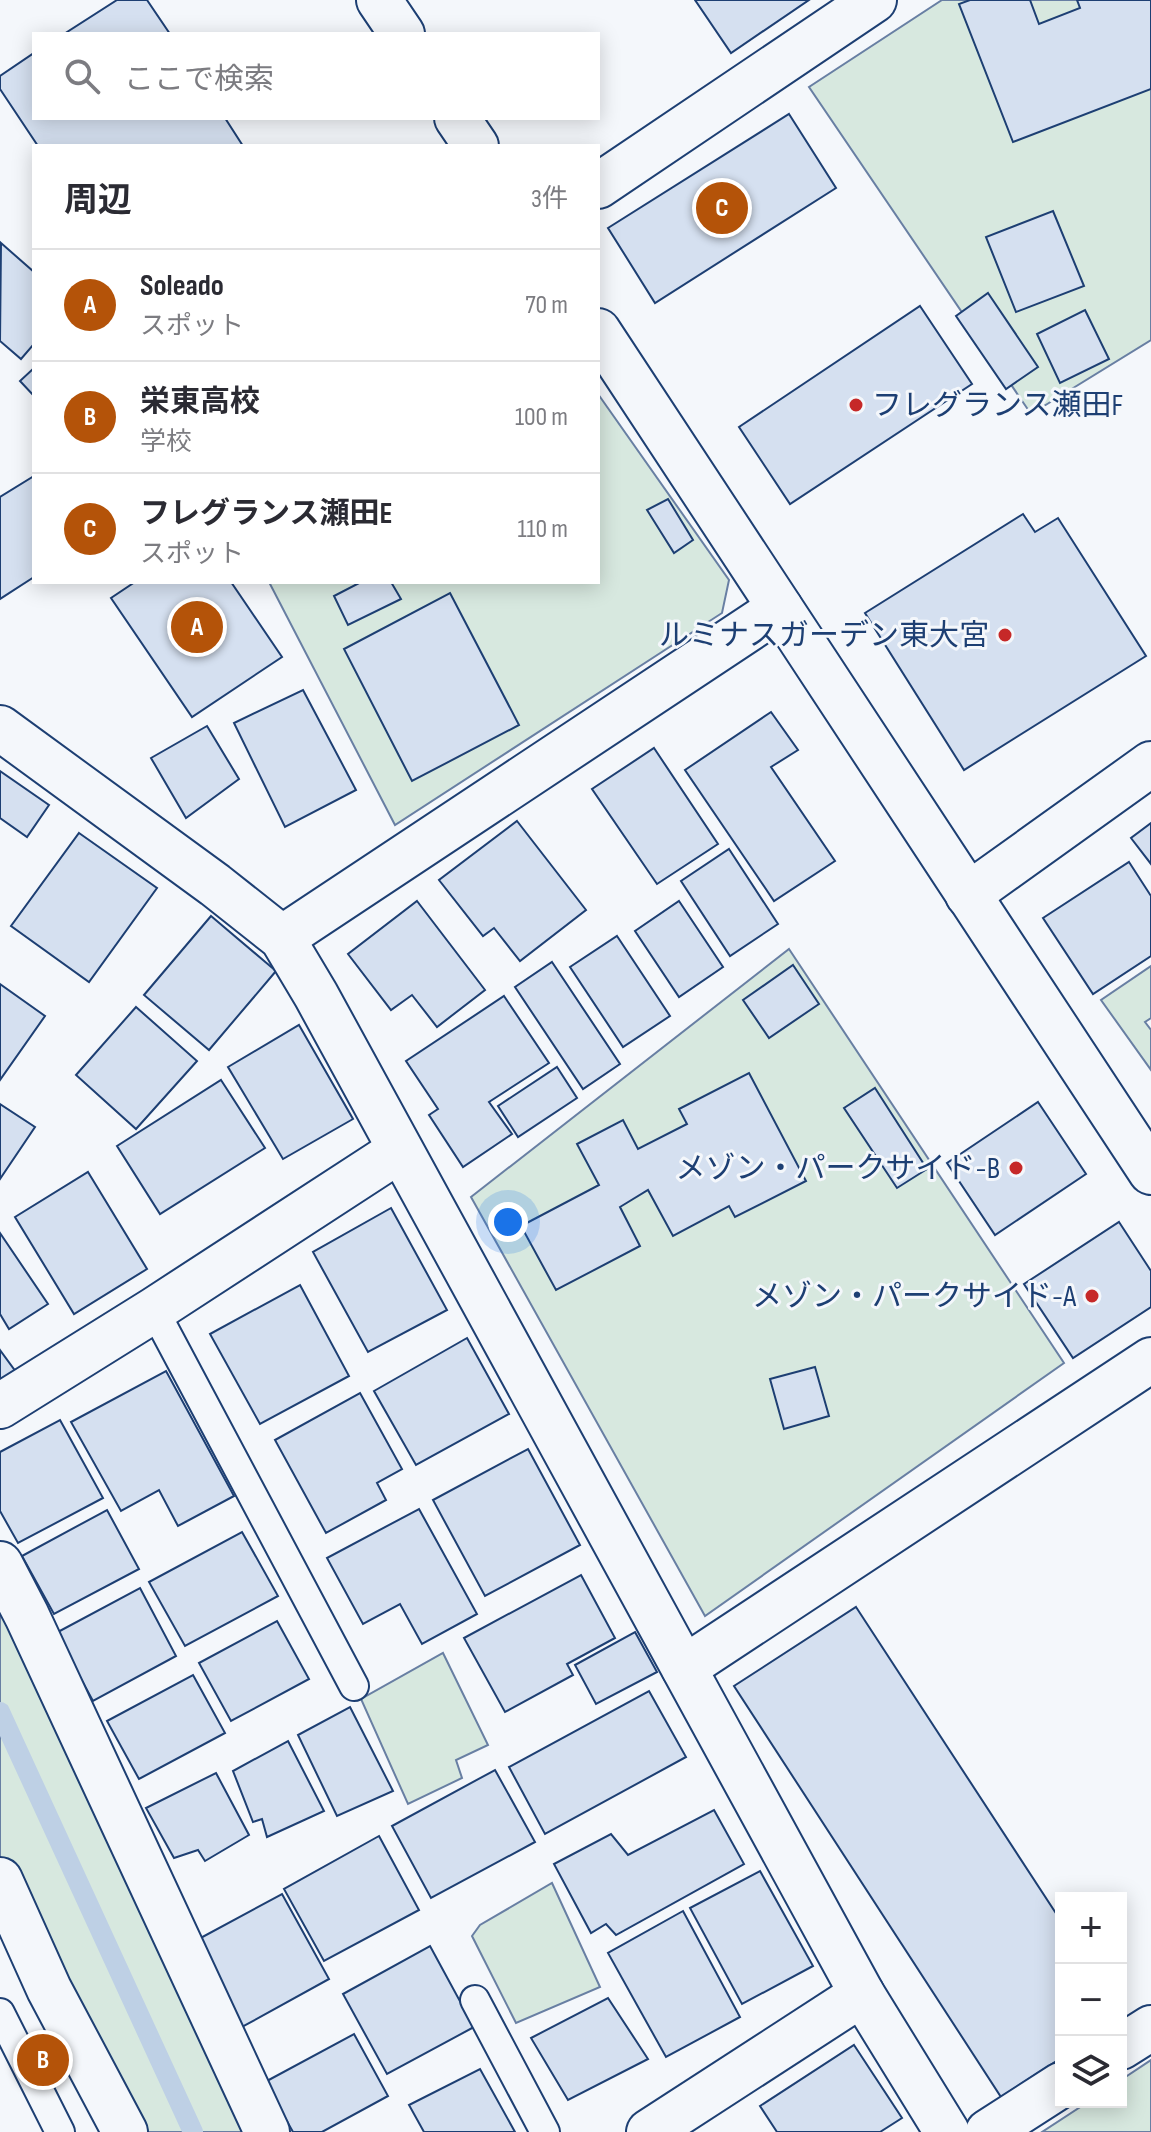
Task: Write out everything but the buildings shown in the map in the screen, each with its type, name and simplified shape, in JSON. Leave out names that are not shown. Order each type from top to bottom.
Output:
[{"type":"street","points":[[379,0],[401,32]]},
{"type":"street","points":[[600,185],[874,0]]},
{"type":"street","points":[[458,120],[475,144]]},
{"type":"street","points":[[600,334],[1151,1172]]},
{"type":"street","points":[[282,938],[780,608]]},
{"type":"street","points":[[0,728],[215,885],[282,938],[862,1994],[947,2132]]},
{"type":"street","points":[[968,895],[1151,764]]},
{"type":"street","points":[[0,1406],[400,1150]]},
{"type":"street","points":[[684,1668],[1151,1360]]},
{"type":"street","points":[[0,1564],[267,2132]]},
{"type":"street","points":[[0,1880],[49,1989],[125,2132]]},
{"type":"street","points":[[649,2132],[862,1994]]},
{"type":"street","points":[[1127,2043],[1151,2028]]},
{"type":"street","points":[[988,2132],[1055,2089]]},
{"type":"lane","points":[[154,1310],[354,1686]]},
{"type":"lane","points":[[475,2000],[545,2132]]},
{"type":"lane","points":[[0,2013],[60,2132]]},
{"type":"shaded area","points":[[942,0],[1151,0],[1151,340],[1031,414],[809,87]]},
{"type":"shaded area","points":[[600,397],[729,580],[722,613],[395,825],[270,584],[600,584]]},
{"type":"shaded area","points":[[789,949],[1064,1363],[705,1616],[471,1197]]},
{"type":"shaded area","points":[[1151,966],[1151,1018],[1145,1022],[1151,1030],[1151,1070],[1101,1000]]},
{"type":"shaded area","points":[[0,1564],[267,2132],[125,2132],[0,1880]]},
{"type":"shaded area","points":[[443,1653],[488,1745],[456,1760],[462,1778],[408,1804],[361,1699]]},
{"type":"shaded area","points":[[552,1883],[600,1987],[516,2023],[472,1936],[480,1925]]},
{"type":"shaded area","points":[[1151,2060],[1151,2132],[1042,2132],[1079,2108],[1127,2108],[1127,2076]]},
{"type":"waterway","points":[[0,1712],[193,2132]]},
{"type":"place","name":"フレグランス瀬田E","points":[[722,208]]},
{"type":"place","name":"フレグランス瀬田F","points":[[856,405]]},
{"type":"place","name":"Soleado","points":[[197,627]]},
{"type":"place","name":"ルミナスガーデン東大宮","points":[[1005,635]]},
{"type":"place","name":"メゾン・パークサイド-B","points":[[1016,1168]]},
{"type":"place","name":"メゾン・パークサイド-A","points":[[1092,1296]]},
{"type":"place","name":"栄東高校","points":[[43,2060]]}]
